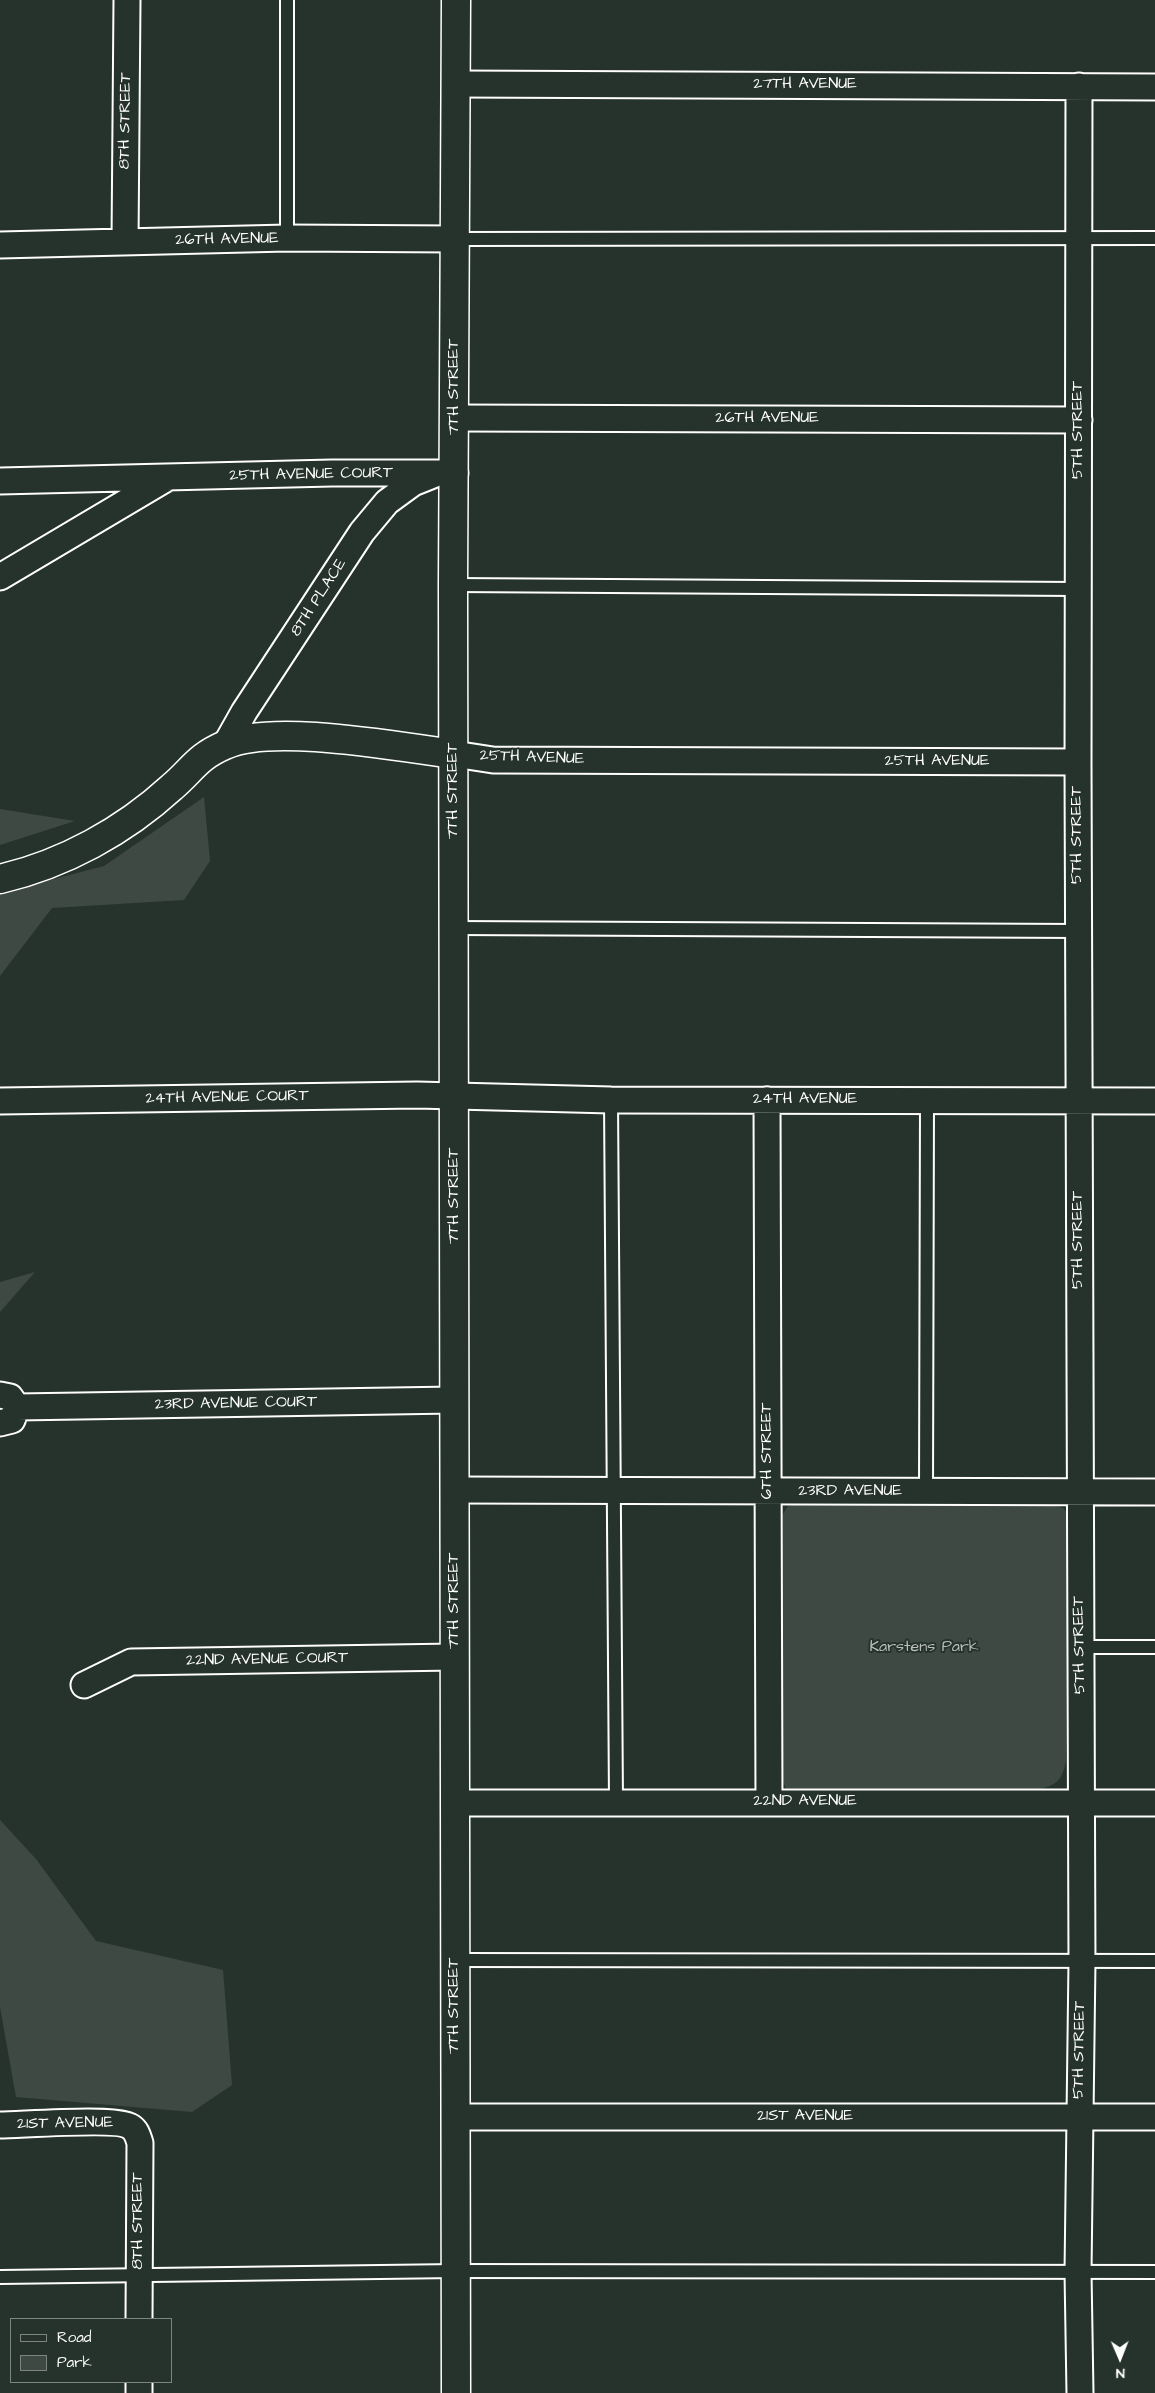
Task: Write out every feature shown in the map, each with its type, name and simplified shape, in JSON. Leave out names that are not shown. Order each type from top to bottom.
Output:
[{"type":"street","name":"8TH STREET","points":[[125,242],[127,0]]},
{"type":"street","name":"7TH STREET","points":[[456,0],[455,418],[445,473],[453,585],[454,754],[456,2393]]},
{"type":"street","name":"27TH AVENUE","points":[[456,84],[1155,87]]},
{"type":"street","name":"5TH STREET","points":[[1079,86],[1077,589],[1079,1492],[1082,1802],[1078,2272],[1080,2393]]},
{"type":"street","name":"26TH AVENUE","points":[[0,245],[287,238],[455,239]]},
{"type":"street","name":"26TH AVENUE","points":[[455,418],[1079,420]]},
{"type":"street","name":"25TH AVENUE COURT","points":[[0,481],[332,473],[445,473]]},
{"type":"street","name":"8TH PLACE","points":[[226,744],[244,712],[362,532],[387,502],[413,483],[445,473]]},
{"type":"street","name":"25TH AVENUE COURT","points":[[0,577],[167,478]]},
{"type":"street","name":"25TH AVENUE","points":[[0,878],[16,875],[96,843],[173,787],[200,757],[226,744],[254,736],[333,740],[493,760],[1078,762]]},
{"type":"street","name":"24TH AVENUE COURT","points":[[0,1101],[417,1095],[455,1097]]},
{"type":"street","name":"24TH AVENUE","points":[[455,1097],[611,1100],[1155,1101]]},
{"type":"street","name":"6TH STREET","points":[[767,1100],[769,1803]]},
{"type":"street","name":"23RD AVENUE COURT","points":[[6,1408],[454,1400]]},
{"type":"street","name":"23RD AVENUE","points":[[454,1490],[1155,1492]]},
{"type":"street","name":"22ND AVENUE COURT","points":[[84,1685],[131,1662],[455,1657]]},
{"type":"street","name":"22ND AVENUE","points":[[456,1803],[1155,1803]]},
{"type":"street","name":"21ST AVENUE","points":[[456,2117],[1155,2117]]},
{"type":"street","name":"21ST AVENUE","points":[[0,2125],[103,2122],[130,2125]]},
{"type":"street","name":"8TH STREET","points":[[130,2125],[137,2133],[140,2143],[139,2318]]},
{"type":"lane","points":[[287,0],[287,238]]},
{"type":"lane","points":[[455,239],[1155,238]]},
{"type":"lane","points":[[453,585],[1077,589]]},
{"type":"lane","points":[[454,928],[1078,931]]},
{"type":"lane","points":[[611,1100],[616,1802]]},
{"type":"lane","points":[[926,1492],[927,1100]]},
{"type":"lane","points":[[1080,1647],[1155,1647]]},
{"type":"lane","points":[[455,1960],[1155,1961]]},
{"type":"lane","points":[[0,2277],[456,2271],[1155,2272]]},
{"type":"green space","points":[[204,797],[210,861],[184,900],[52,908],[0,976],[0,893],[104,866]]},
{"type":"green space","points":[[0,809],[75,821],[0,845]]},
{"type":"green space","points":[[35,1272],[0,1312],[0,1282]]},
{"type":"green space","name":"Karstens Park","points":[[798,1503],[1047,1504],[1063,1508],[1067,1513],[1066,1760],[1059,1780],[1040,1789],[810,1794],[795,1793],[786,1789],[781,1776],[783,1514],[788,1506]]},
{"type":"green space","points":[[0,1820],[36,1859],[96,1941],[223,1970],[232,2085],[192,2112],[16,2097],[0,2007]]}]
